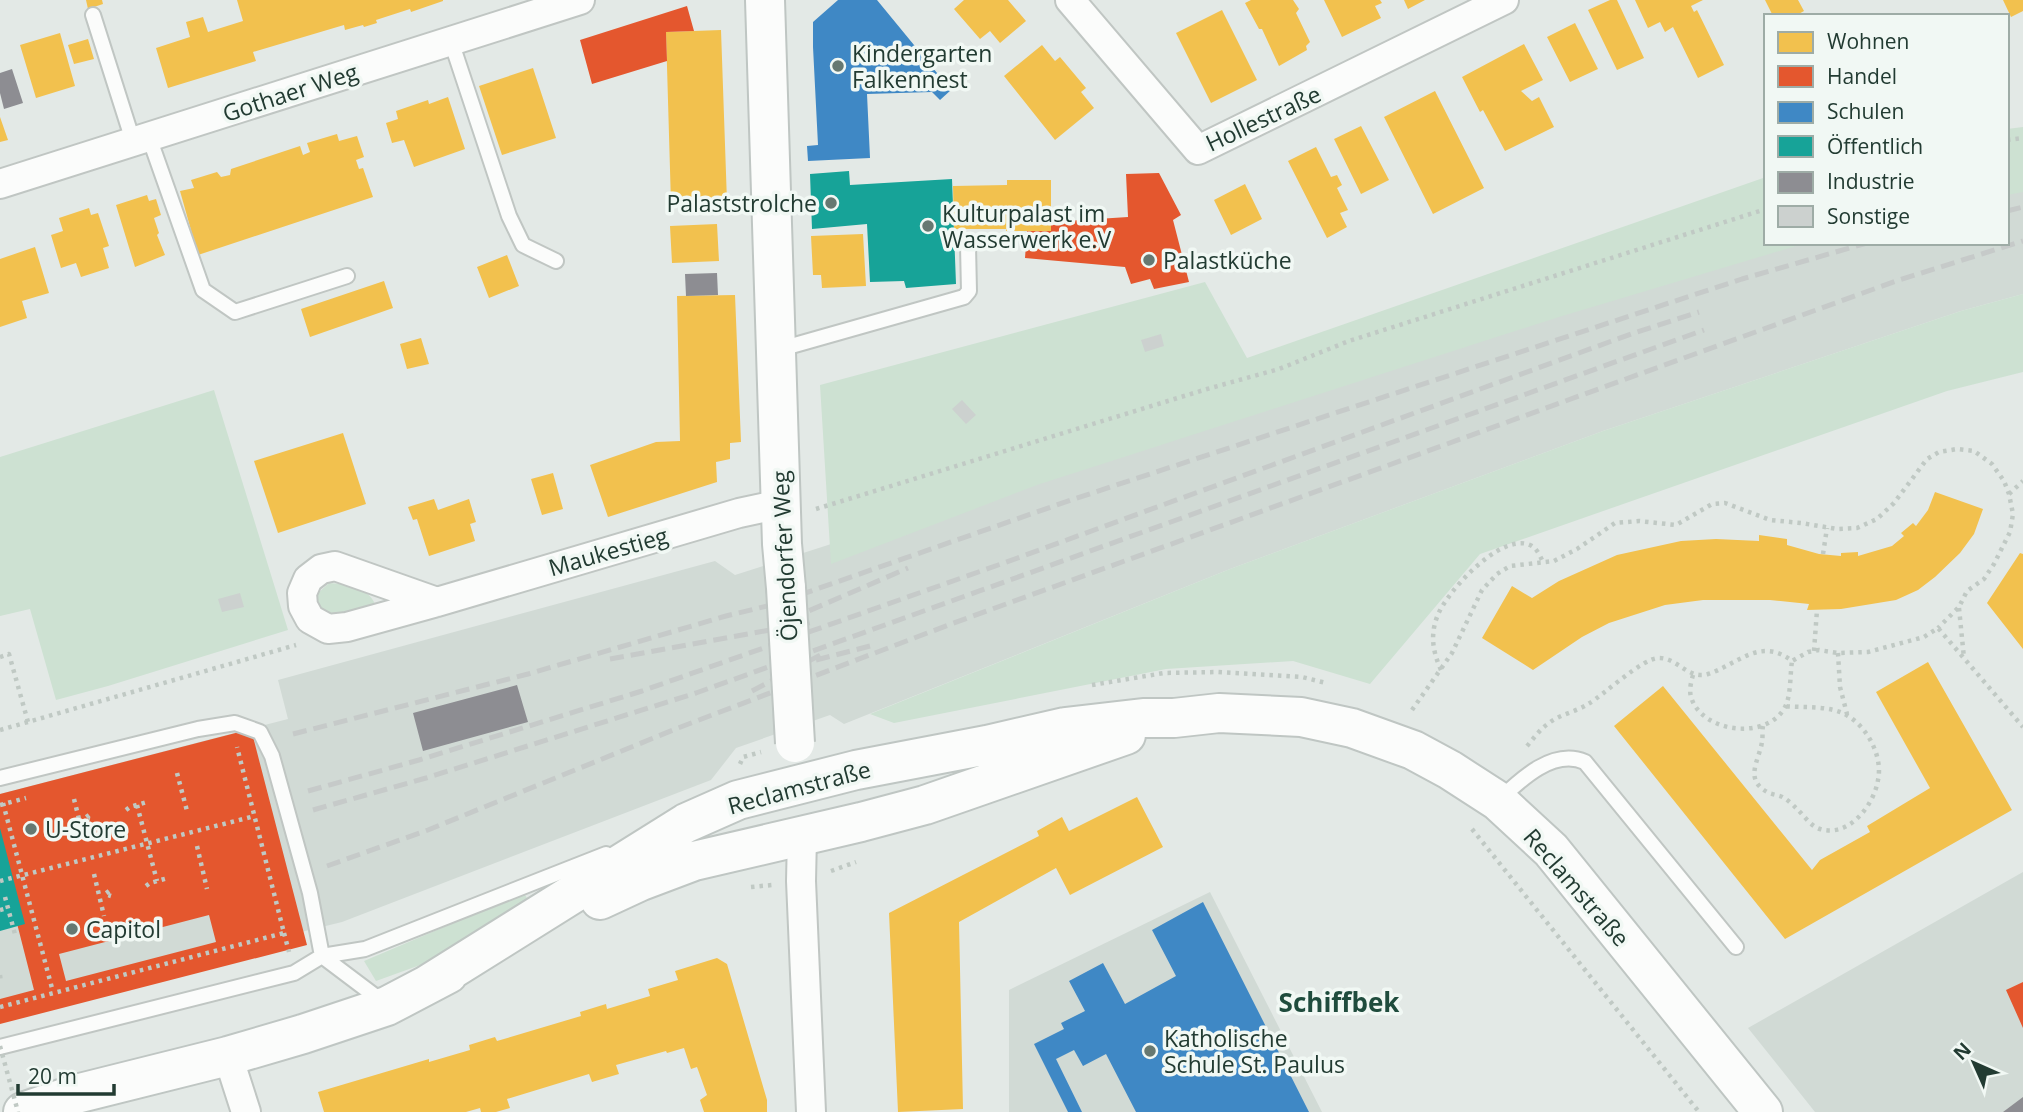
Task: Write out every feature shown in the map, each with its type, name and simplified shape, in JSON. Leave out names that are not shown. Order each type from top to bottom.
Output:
[{"type":"street","name":"Gothaer Weg","points":[[0,184],[580,0]]},
{"type":"street","name":"Öjendorfer Weg","points":[[765,0],[782,544],[796,784],[802,836],[801,881],[811,1112]]},
{"type":"street","name":"Hollestraße","points":[[1070,0],[1198,150],[1504,0]]},
{"type":"street","name":"Maukestieg","points":[[328,629],[347,627],[739,513],[781,504]]},
{"type":"street","points":[[328,629],[310,619],[303,606],[302,593],[308,579],[321,569],[335,566],[437,602]]},
{"type":"street","name":"Reclamstraße","points":[[427,985],[686,822],[738,800],[889,763],[1065,727],[1219,713],[1301,717],[1352,728],[1426,756],[1498,801],[1551,850],[1763,1112]]},
{"type":"street","name":"Reclamstraße","points":[[21,1112],[76,1094],[228,1056],[387,1006],[537,929],[641,881],[694,861],[925,805],[1174,718]]},
{"type":"street","points":[[228,1056],[246,1112]]},
{"type":"street","name":"Reclamstraße","points":[[0,1105],[76,1094]]},
{"type":"lane","points":[[93,15],[203,290],[235,312],[347,276]]},
{"type":"lane","points":[[451,41],[509,216],[523,245],[556,261]]},
{"type":"lane","points":[[776,350],[964,297],[969,291],[968,246]]},
{"type":"lane","points":[[0,778],[198,729],[235,723],[260,732],[276,768],[310,893],[322,956],[387,1006]]},
{"type":"lane","points":[[1498,801],[1522,779],[1546,765],[1569,759],[1585,762],[1735,947]]},
{"type":"lane","points":[[0,1046],[294,973],[322,956],[365,949],[686,822]]},
{"type":"path","points":[[880,489],[1279,369],[1349,341],[1764,210]]},
{"type":"path","points":[[1412,710],[1452,653],[1482,590],[1497,574],[1510,566],[1554,561],[1615,523],[1639,521],[1676,525],[1712,504],[1725,503],[1770,520],[1837,530],[1857,527],[1877,519],[1894,503],[1927,459],[1939,452],[1957,449],[1974,451],[1992,464],[2009,494],[2013,514],[2010,532],[1984,579],[1967,591],[1959,607],[1938,628],[1924,637],[1868,652],[1814,651],[1792,661]]},
{"type":"path","points":[[2009,494],[2023,481]]},
{"type":"path","points":[[1823,554],[1827,527]]},
{"type":"path","points":[[1441,670],[1434,654],[1432,640],[1436,618],[1445,599],[1474,569],[1497,551],[1516,543],[1529,544],[1535,548],[1543,562]]},
{"type":"path","points":[[1959,607],[1964,659]]},
{"type":"path","points":[[1814,651],[1817,610]]},
{"type":"path","points":[[1938,628],[2023,727]]},
{"type":"path","points":[[0,730],[293,646],[328,629]]},
{"type":"path","points":[[1525,748],[1551,721],[1590,703],[1644,662],[1658,658],[1671,661],[1693,675],[1707,674],[1742,657],[1758,653],[1773,652],[1792,661]]},
{"type":"path","points":[[1838,653],[1840,687],[1847,715]]},
{"type":"path","points":[[0,657],[9,654],[28,722]]},
{"type":"path","points":[[1693,675],[1690,689],[1692,698],[1706,717],[1729,729],[1763,726],[1773,721],[1785,706],[1792,661]]},
{"type":"path","points":[[1763,726],[1762,743],[1753,769],[1757,783],[1767,793],[1784,798],[1818,829],[1832,831],[1844,828],[1856,820],[1866,809],[1879,778],[1872,743],[1861,726],[1837,710],[1785,706]]},
{"type":"path","points":[[0,1007],[284,933],[237,745]]},
{"type":"path","points":[[177,773],[187,811]]},
{"type":"path","points":[[74,799],[86,818],[84,839]]},
{"type":"path","points":[[126,807],[147,802]]},
{"type":"path","points":[[3,804],[53,992]]},
{"type":"path","points":[[137,805],[157,881]]},
{"type":"path","points":[[0,881],[255,816]]},
{"type":"path","points":[[1470,826],[1699,1112]]},
{"type":"path","points":[[197,846],[207,889]]},
{"type":"path","points":[[94,874],[106,894],[104,916]]},
{"type":"path","points":[[147,884],[168,878]]},
{"type":"path","points":[[5,897],[16,938]]},
{"type":"path","points":[[0,910],[8,908]]},
{"type":"path","points":[[0,975],[0,982]]},
{"type":"path","points":[[0,1046],[21,1112]]},
{"type":"shaded area","points":[[2023,155],[2023,294],[1961,311],[1603,431],[1230,569],[844,724],[830,715],[736,748],[711,780],[342,922],[0,1006],[0,794],[288,719],[278,680],[715,561],[735,575],[1764,244],[2009,245],[2009,158]]},
{"type":"shaded area","points":[[2023,872],[2023,1112],[1815,1112],[1748,1028]]},
{"type":"shaded area","name":"Katholische Schule St. Paulus","points":[[1210,892],[1322,1112],[1009,1112],[1009,990]]},
{"type":"green space","points":[[2023,127],[2023,192],[2009,195],[2009,129]]},
{"type":"green space","points":[[1764,178],[1764,245],[1799,245],[1559,317],[1037,485],[831,564],[820,385],[1205,282],[1247,358]]},
{"type":"green space","points":[[2023,294],[2023,372],[1947,391],[1480,554],[1370,684],[1293,661],[1166,669],[894,723],[870,714],[1230,569],[1603,431],[1961,311]]},
{"type":"green space","points":[[214,390],[288,630],[56,700],[30,609],[0,616],[0,457]]},
{"type":"green space","points":[[329,583],[362,590],[375,604],[371,610],[330,616],[320,607],[317,594]]},
{"type":"green space","points":[[524,893],[528,900],[423,964],[376,981],[364,961]]},
{"type":"building: Wohnen","points":[[86,0],[102,0],[103,4],[88,9]]},
{"type":"building: Wohnen","points":[[237,0],[443,1],[376,20],[377,23],[364,27],[363,25],[345,30],[344,25],[253,52],[256,61],[168,88],[156,48],[190,37],[186,22],[203,17],[208,32],[243,21]]},
{"type":"building: Wohnen","points":[[964,0],[1008,0],[1026,21],[1000,43],[990,31],[980,39],[954,9]]},
{"type":"building: Wohnen","points":[[1251,0],[1293,0],[1299,9],[1296,13],[1310,42],[1306,46],[1307,50],[1279,66],[1262,29],[1259,29],[1245,3]]},
{"type":"building: Wohnen","points":[[1324,0],[1380,0],[1382,3],[1375,6],[1381,18],[1342,37]]},
{"type":"building: Wohnen","points":[[1404,0],[1425,0],[1408,9]]},
{"type":"building: Wohnen","points":[[1610,0],[1617,0],[1644,58],[1617,70],[1588,10]]},
{"type":"building: Wohnen","points":[[1635,0],[1703,0],[1691,6],[1694,12],[1697,10],[1724,65],[1698,78],[1673,27],[1665,32],[1660,22],[1648,28]]},
{"type":"building: Wohnen","points":[[1765,0],[1798,0],[1804,11],[1799,14],[1772,14]]},
{"type":"building: Wohnen","points":[[2003,0],[2023,0],[2023,11],[2011,17]]},
{"type":"building: Wohnen","points":[[1222,10],[1257,80],[1211,103],[1176,33]]},
{"type":"building: Wohnen","points":[[1575,23],[1598,69],[1570,82],[1547,37]]},
{"type":"building: Wohnen","points":[[721,30],[727,202],[671,204],[666,32]]},
{"type":"building: Wohnen","points":[[60,33],[75,86],[36,98],[20,45]]},
{"type":"building: Wohnen","points":[[88,39],[94,59],[74,64],[68,45]]},
{"type":"building: Wohnen","points":[[1524,44],[1543,80],[1521,91],[1532,101],[1539,97],[1554,127],[1505,151],[1462,77]]},
{"type":"building: Wohnen","points":[[1042,45],[1055,61],[1060,57],[1086,88],[1081,92],[1094,108],[1055,140],[1004,76]]},
{"type":"building: Wohnen","points":[[533,68],[556,138],[502,155],[479,86]]},
{"type":"building: Wohnen","points":[[1435,91],[1484,188],[1433,214],[1384,117]]},
{"type":"building: Wohnen","points":[[448,97],[465,149],[414,167],[404,140],[392,143],[386,123],[398,119],[396,111],[428,100],[429,104]]},
{"type":"building: Wohnen","points":[[0,117],[8,140],[0,142]]},
{"type":"building: Wohnen","points":[[1361,126],[1389,180],[1361,194],[1334,139]]},
{"type":"building: Wohnen","points":[[337,134],[339,141],[357,136],[364,157],[356,160],[359,169],[363,168],[373,197],[198,255],[180,191],[194,188],[191,180],[217,172],[221,177],[230,175],[231,169],[300,146],[303,155],[310,152],[307,143]]},
{"type":"building: Wohnen","points":[[1316,147],[1331,177],[1337,175],[1342,185],[1337,188],[1348,210],[1340,213],[1347,227],[1327,238],[1288,161]]},
{"type":"building: Wohnen","points":[[1007,180],[1051,180],[1051,231],[954,229],[953,186],[1007,185]]},
{"type":"building: Wohnen","points":[[1245,184],[1262,219],[1231,235],[1214,200]]},
{"type":"building: Wohnen","points":[[147,195],[149,201],[156,199],[161,215],[154,218],[165,255],[135,267],[116,205]]},
{"type":"building: Wohnen","points":[[89,208],[91,215],[98,213],[109,246],[103,248],[109,268],[81,277],[76,263],[61,268],[51,235],[63,231],[59,218]]},
{"type":"building: Wohnen","points":[[717,224],[719,261],[672,263],[670,226]]},
{"type":"building: Wohnen","points":[[863,234],[866,286],[822,288],[821,275],[813,275],[811,236]]},
{"type":"building: Wohnen","points":[[35,247],[49,293],[22,301],[27,318],[0,327],[0,259]]},
{"type":"building: Wohnen","points":[[507,255],[519,286],[489,298],[477,267]]},
{"type":"building: Wohnen","points":[[384,281],[393,308],[310,337],[301,309]]},
{"type":"building: Wohnen","points":[[735,295],[741,442],[730,443],[730,459],[716,462],[717,482],[608,517],[590,465],[656,442],[680,441],[677,296]]},
{"type":"building: Wohnen","points":[[421,338],[429,364],[407,369],[400,344]]},
{"type":"building: Wohnen","points":[[343,433],[366,504],[278,533],[254,461]]},
{"type":"building: Wohnen","points":[[553,473],[563,509],[542,515],[531,479]]},
{"type":"building: Wohnen","points":[[1935,492],[1983,509],[1974,534],[1960,553],[1935,577],[1918,590],[1896,600],[1841,609],[1807,610],[1809,604],[1770,600],[1703,600],[1665,605],[1609,623],[1582,637],[1533,670],[1482,638],[1512,586],[1532,598],[1559,581],[1617,555],[1681,541],[1759,541],[1759,535],[1787,539],[1787,545],[1819,554],[1841,556],[1841,553],[1858,552],[1858,556],[1892,546],[1904,536],[1901,533],[1913,523],[1916,526],[1928,510]]},
{"type":"building: Wohnen","points":[[434,499],[438,510],[469,499],[476,522],[470,524],[475,541],[429,556],[417,519],[413,520],[408,507]]},
{"type":"building: Wohnen","points":[[2020,553],[2023,554],[2023,649],[1987,603]]},
{"type":"building: Wohnen","points":[[1928,662],[2012,810],[1785,939],[1614,726],[1663,686],[1812,870],[1820,860],[1870,832],[1867,826],[1930,788],[1876,692]]},
{"type":"building: Wohnen","points":[[1137,797],[1163,847],[1070,895],[1056,868],[959,922],[963,1109],[898,1112],[889,913],[1039,836],[1037,831],[1062,817],[1069,831]]},
{"type":"building: Wohnen","points":[[717,958],[727,964],[767,1100],[767,1112],[704,1112],[700,1100],[707,1095],[697,1067],[691,1069],[684,1048],[616,1065],[619,1074],[592,1082],[589,1074],[507,1099],[510,1108],[496,1112],[481,1112],[480,1108],[466,1112],[324,1112],[318,1092],[429,1059],[429,1062],[470,1050],[469,1045],[495,1037],[497,1041],[581,1016],[580,1012],[606,1004],[607,1009],[650,996],[648,989],[678,980],[675,971]]},
{"type":"building: Handel","points":[[687,6],[694,31],[666,32],[667,61],[592,84],[580,40]]},
{"type":"building: Handel","points":[[1159,173],[1181,215],[1173,220],[1189,282],[1154,289],[1150,279],[1131,284],[1125,267],[1025,258],[1027,231],[1051,231],[1051,222],[1128,217],[1126,174]]},
{"type":"building: Handel","points":[[251,729],[307,945],[0,1024],[0,999],[34,990],[0,857],[0,794]],"holes":[[[209,915],[216,942],[66,981],[59,954]]]},
{"type":"building: Handel","points":[[2023,982],[2023,1028],[2006,990]]},
{"type":"building: Schulen","points":[[838,0],[877,0],[951,90],[940,100],[932,92],[867,94],[870,158],[808,161],[807,146],[818,145],[813,22]]},
{"type":"building: Schulen","name":"Katholische Schule St. Paulus","points":[[1203,902],[1309,1112],[1136,1112],[1106,1054],[1083,1066],[1074,1050],[1056,1059],[1082,1112],[1068,1112],[1034,1044],[1064,1029],[1061,1023],[1085,1011],[1069,981],[1103,963],[1125,1004],[1176,976],[1152,930]]},
{"type":"building: Öffentlich","points":[[849,171],[850,185],[952,179],[956,284],[906,288],[904,281],[870,282],[867,224],[812,229],[810,174]]},
{"type":"building: Öffentlich","points":[[0,828],[25,924],[0,931]]},
{"type":"building: Industrie","points":[[12,69],[23,103],[4,109],[0,93],[0,73]]},
{"type":"building: Industrie","points":[[717,273],[718,295],[686,296],[685,274]]},
{"type":"building: Industrie","points":[[517,685],[528,722],[423,751],[413,713]]},
{"type":"building: Industrie","points":[[2023,1097],[2023,1112],[2003,1112]]},
{"type":"building: Sonstige","points":[[1161,334],[1164,346],[1145,352],[1141,340]]},
{"type":"building: Sonstige","points":[[962,400],[976,415],[966,424],[952,409]]},
{"type":"building: Sonstige","points":[[240,593],[244,607],[222,612],[218,599]]},
{"type":"railway","points":[[2009,210],[2023,207]]},
{"type":"railway","points":[[327,866],[428,830],[678,728],[951,624],[1896,281],[2023,241]]},
{"type":"railway","points":[[293,734],[528,674],[771,605],[1071,500],[1742,279],[1860,245]]},
{"type":"railway","points":[[308,791],[419,760],[642,691],[1001,564],[1631,334],[1699,312]]},
{"type":"railway","points":[[313,810],[426,778],[696,693],[1704,330]]},
{"type":"railway","points":[[790,619],[908,568]]},
{"type":"railway","points":[[610,659],[814,622]]},
{"type":"railway","points":[[816,660],[870,646]]},
{"type":"railway","points":[[752,691],[826,652]]},
{"type":"place","name":"Kindergarten Falkennest","points":[[838,66]]},
{"type":"place","name":"Palaststrolche","points":[[831,203]]},
{"type":"place","name":"Kulturpalast im Wasserwerk e.V","points":[[928,226]]},
{"type":"place","name":"Palastküche","points":[[1149,260]]},
{"type":"place","name":"U-Store","points":[[31,829]]},
{"type":"place","name":"Capitol","points":[[72,929]]},
{"type":"place","name":"Katholische Schule St. Paulus","points":[[1150,1051]]},
{"type":"district","name":"Schiffbek","points":[[1339,1002]]}]
